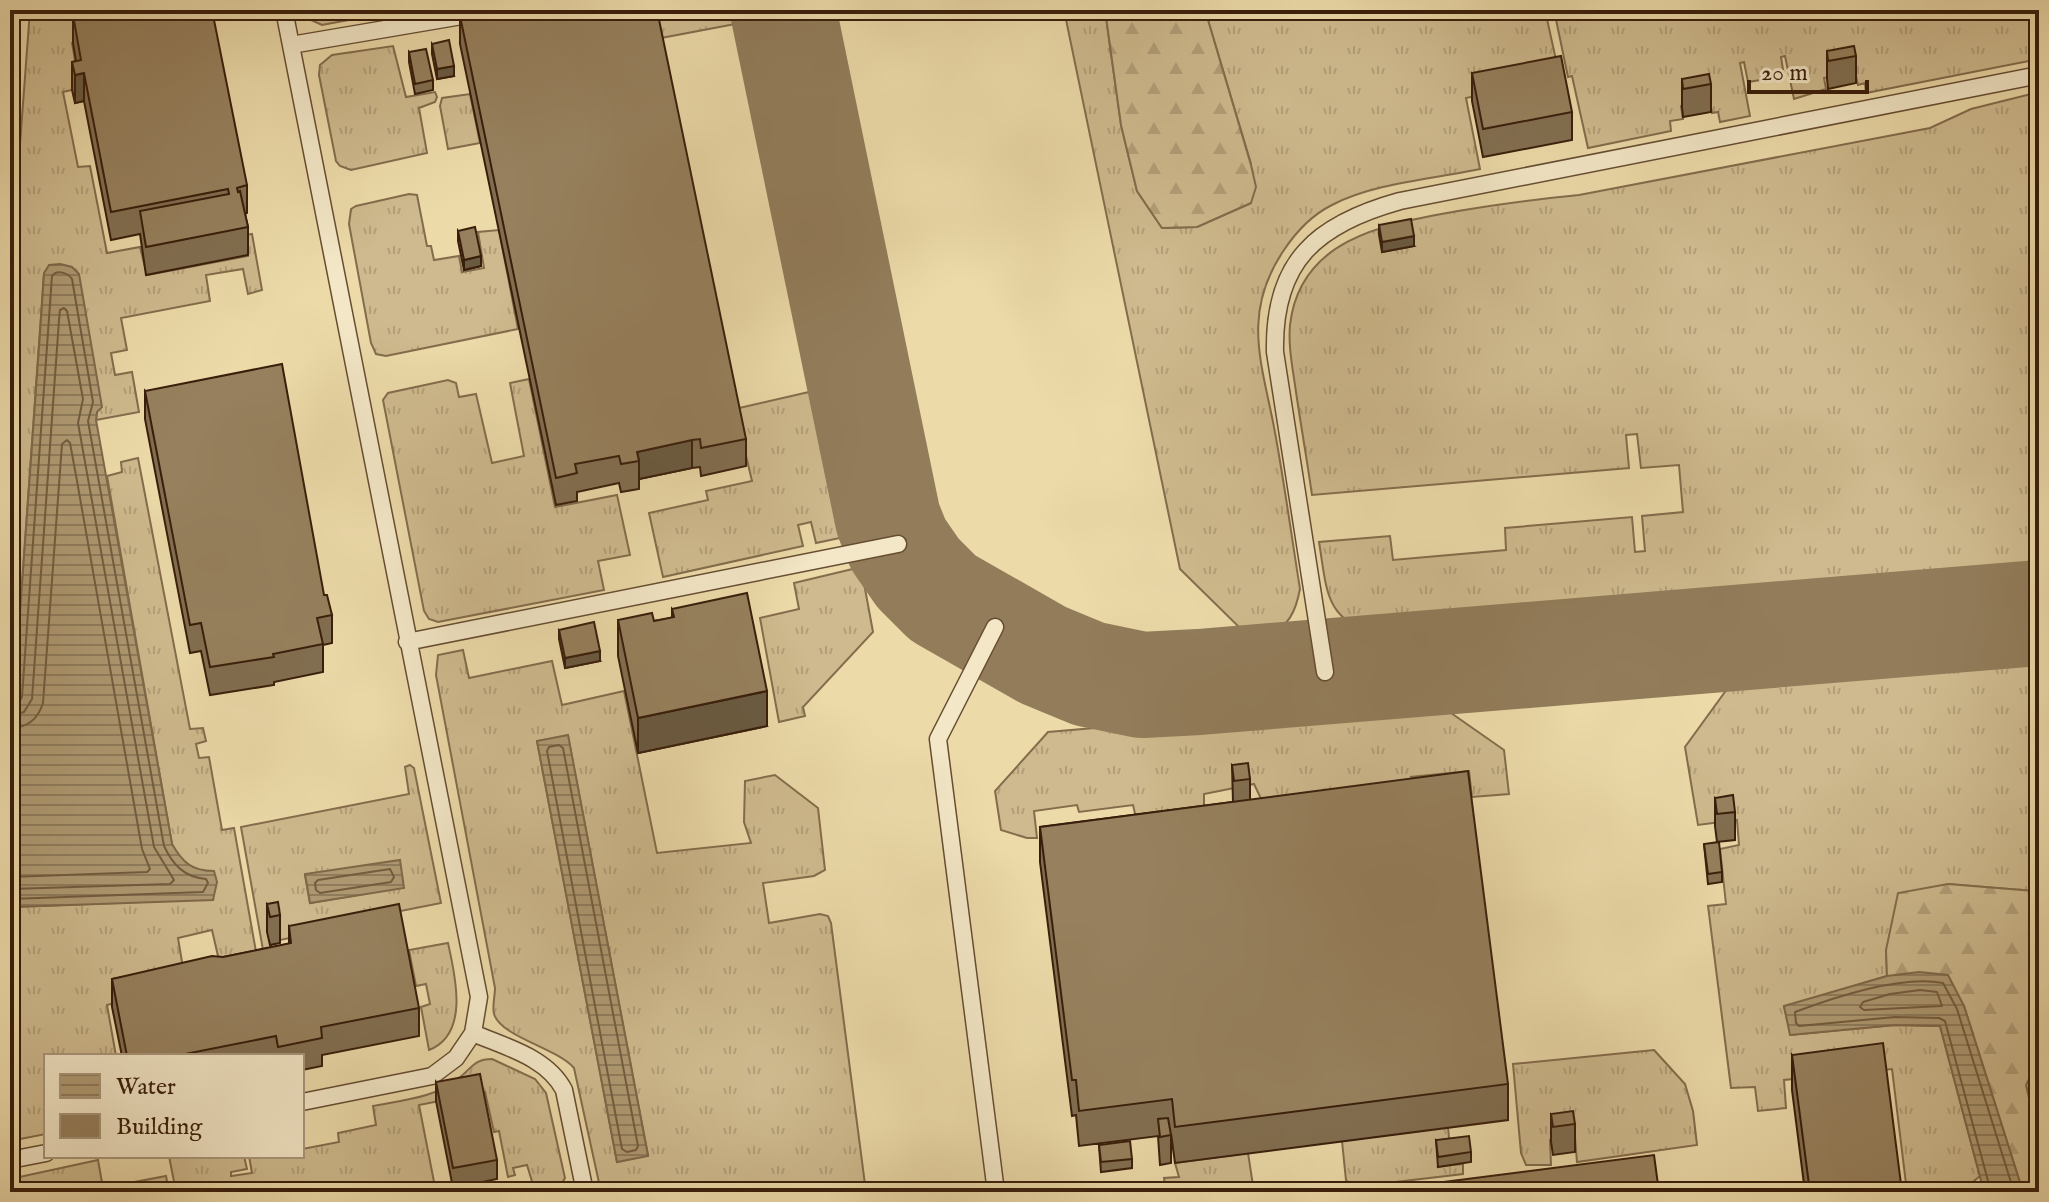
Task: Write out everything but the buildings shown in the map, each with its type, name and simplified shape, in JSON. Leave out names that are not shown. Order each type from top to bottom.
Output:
[{"type":"lane","points":[[284,10],[479,997],[473,1033],[456,1058],[432,1076],[304,1102]]},
{"type":"lane","points":[[291,45],[433,15],[497,10]]},
{"type":"lane","points":[[1325,672],[1275,352],[1274,324],[1279,299],[1289,275],[1302,254],[1319,238],[1337,223],[1400,201],[2039,75]]},
{"type":"lane","points":[[407,642],[898,544]]},
{"type":"lane","points":[[995,627],[938,739],[996,1192]]},
{"type":"lane","points":[[473,1033],[546,1065],[557,1076],[564,1090],[585,1192]]},
{"type":"lane","points":[[10,1160],[44,1153]]},
{"type":"green space","points":[[30,10],[90,10],[92,20],[160,26],[72,43],[80,88],[63,92],[78,167],[90,166],[107,253],[140,247],[147,275],[248,256],[245,235],[252,234],[262,290],[248,294],[243,269],[206,275],[210,301],[121,318],[127,350],[111,353],[115,375],[132,372],[139,412],[96,420],[97,412],[44,273],[10,753],[10,278]]},
{"type":"green space","points":[[307,10],[403,10],[322,25],[311,20]]},
{"type":"green space","points":[[656,10],[743,10],[746,22],[661,38]]},
{"type":"green space","points":[[1064,10],[1105,10],[1121,125],[1137,191],[1162,228],[1197,227],[1251,203],[1251,164],[1205,10],[1545,10],[1560,78],[1466,98],[1480,169],[1385,187],[1332,205],[1299,230],[1270,274],[1262,297],[1259,320],[1261,365],[1300,589],[1290,617],[1269,639],[1256,638],[1243,631],[1180,569]]},
{"type":"green space","points":[[1105,10],[1205,10],[1251,165],[1256,187],[1251,203],[1197,227],[1162,228],[1137,191],[1121,125]]},
{"type":"green space","points":[[1554,10],[2039,10],[2039,59],[1866,93],[1865,83],[1858,85],[1855,72],[1824,78],[1826,89],[1794,99],[1785,56],[1781,57],[1784,76],[1748,82],[1744,62],[1740,63],[1750,116],[1720,122],[1718,112],[1712,113],[1710,101],[1681,106],[1683,119],[1670,121],[1671,131],[1588,148],[1572,76],[1568,77]]},
{"type":"green space","points":[[393,46],[406,97],[435,92],[437,97],[435,102],[419,108],[427,153],[351,170],[340,166],[336,161],[319,75],[320,65],[332,55]]},
{"type":"green space","points":[[2039,92],[2039,579],[1378,635],[1360,629],[1338,612],[1327,589],[1319,542],[1390,536],[1393,560],[1506,550],[1505,528],[1632,517],[1635,552],[1645,551],[1642,516],[1683,512],[1679,465],[1641,468],[1637,434],[1626,435],[1629,468],[1312,495],[1291,358],[1290,325],[1297,295],[1310,272],[1329,254],[1351,240],[1403,222],[1488,206],[1579,195],[1930,128],[1971,109]]},
{"type":"green space","points":[[470,94],[480,143],[448,149],[440,106],[442,98]]},
{"type":"green space","points":[[409,194],[417,195],[427,246],[431,246],[434,260],[459,256],[462,272],[484,268],[478,232],[499,230],[518,329],[386,356],[376,354],[371,343],[349,224],[351,209]]},
{"type":"green space","points":[[529,379],[555,507],[617,495],[630,555],[598,561],[604,590],[438,622],[429,619],[424,611],[383,400],[388,393],[448,380],[456,383],[459,397],[476,394],[492,463],[524,456],[510,383]]},
{"type":"green space","points":[[822,389],[854,535],[816,543],[811,522],[798,525],[803,546],[663,577],[649,513],[708,500],[706,491],[752,481],[735,409]]},
{"type":"green space","points":[[138,458],[190,729],[203,728],[206,741],[196,744],[199,758],[209,757],[222,830],[234,828],[258,963],[221,969],[212,930],[178,938],[186,986],[107,1005],[116,1054],[44,1054],[44,1134],[10,1141],[10,905],[213,899],[200,871],[181,861],[172,844],[107,476],[122,472],[121,462]]},
{"type":"green space","points":[[861,567],[873,632],[803,707],[805,716],[779,722],[760,618],[799,609],[794,583]]},
{"type":"green space","points":[[463,650],[469,678],[552,661],[562,705],[624,691],[657,853],[751,843],[744,822],[745,781],[775,775],[818,808],[825,870],[814,876],[763,883],[769,923],[820,914],[828,916],[831,923],[866,1192],[601,1192],[574,1068],[555,1054],[507,1029],[494,1014],[495,988],[436,675],[438,655]],"holes":[[[568,736],[648,1155],[617,1162],[537,741]]]},
{"type":"green space","points":[[2039,650],[2039,850],[2035,891],[1948,884],[1886,950],[1887,976],[1784,1007],[1791,1035],[1895,1025],[1940,1026],[1980,1176],[1961,1192],[1907,1192],[1892,1069],[1784,1080],[1786,1108],[1758,1111],[1755,1087],[1731,1088],[1708,906],[1726,904],[1720,849],[1739,845],[1737,820],[1698,825],[1685,747],[1738,674]]},
{"type":"green space","points":[[1431,699],[1504,750],[1509,794],[1472,797],[1469,771],[1411,777],[1412,785],[1264,805],[1254,784],[1204,794],[1204,813],[1137,822],[1133,805],[1079,812],[1077,805],[1034,811],[1037,838],[1001,830],[995,791],[1048,732]]},
{"type":"green space","points":[[410,765],[414,768],[441,903],[340,923],[340,928],[280,940],[268,932],[274,959],[265,961],[241,827],[409,794],[405,767]],"holes":[[[305,875],[404,887],[310,903]]]},
{"type":"green space","points":[[2039,850],[2039,1059],[2026,1085],[2039,1133],[2039,1192],[2023,1192],[1964,1006],[1887,976],[1886,950],[1898,893],[1948,884],[2034,891]]},
{"type":"green space","points":[[448,943],[456,987],[455,1018],[442,1042],[429,1050],[421,1007],[430,1004],[426,984],[416,986],[409,950]]},
{"type":"green space","points":[[1654,1050],[1685,1084],[1693,1111],[1697,1145],[1577,1162],[1575,1137],[1550,1140],[1551,1165],[1526,1165],[1521,1153],[1513,1064]]},
{"type":"green space","points":[[486,1059],[535,1079],[546,1093],[565,1178],[562,1183],[534,1188],[527,1165],[513,1168],[515,1175],[508,1177],[499,1131],[494,1132],[485,1092],[419,1105],[436,1192],[176,1192],[169,1158],[244,1158],[247,1169],[231,1172],[231,1176],[252,1173],[249,1158],[304,1158],[304,1149],[339,1142],[338,1133],[376,1125],[373,1106],[440,1090],[477,1062]]},
{"type":"green space","points":[[2039,1059],[2039,1133],[2037,1133],[2026,1085]]},
{"type":"green space","points":[[1448,1127],[1450,1148],[1438,1166],[1463,1164],[1463,1174],[1353,1187],[1346,1180],[1342,1141]]},
{"type":"green space","points":[[1248,1153],[1254,1192],[1166,1192],[1164,1178],[1179,1177],[1175,1163]]},
{"type":"green space","points":[[98,1160],[103,1188],[166,1176],[169,1192],[10,1192],[10,1179]]},
{"type":"water","points":[[49,265],[72,267],[79,274],[102,407],[97,412],[96,420],[172,844],[189,865],[214,871],[217,882],[213,900],[10,905],[10,753],[44,273]]},
{"type":"water","points":[[568,735],[648,1156],[617,1162],[537,741]]},
{"type":"water","points":[[400,860],[404,888],[310,903],[305,874]]},
{"type":"water","points":[[1919,972],[1948,975],[1964,1006],[2023,1192],[1984,1192],[1940,1026],[1895,1025],[1790,1035],[1784,1006],[1887,976]]},
{"type":"taxiway","points":[[783,10],[888,519],[898,544],[918,573],[943,598],[1043,655],[1089,674],[1142,685],[2039,613]]}]
